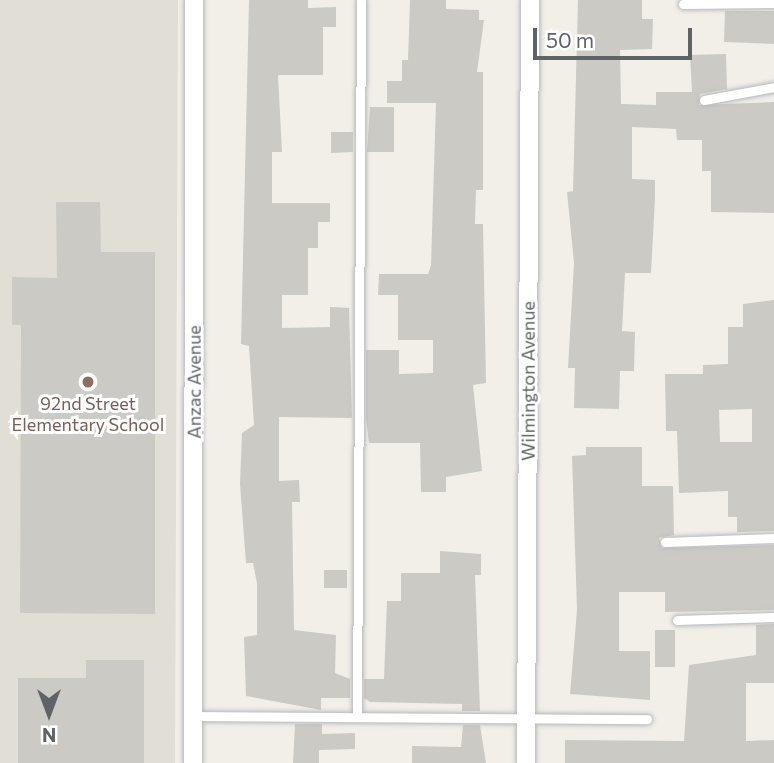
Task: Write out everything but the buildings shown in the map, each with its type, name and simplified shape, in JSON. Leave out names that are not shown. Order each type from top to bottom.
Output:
[{"type":"street","name":"Anzac Avenue","points":[[194,0],[194,763]]},
{"type":"street","name":"Wilmington Avenue","points":[[527,763],[530,0]]},
{"type":"lane","points":[[357,717],[361,0]]},
{"type":"lane","points":[[683,4],[774,3]]},
{"type":"lane","points":[[704,100],[774,87]]},
{"type":"lane","points":[[665,541],[774,538]]},
{"type":"lane","points":[[677,620],[774,618]]},
{"type":"lane","points":[[193,716],[648,719]]},
{"type":"shaded area","name":"92nd Street Elementary School","points":[[0,0],[178,0],[175,763],[0,763]]},
{"type":"place","name":"92nd Street Elementary School","points":[[88,382]]}]
